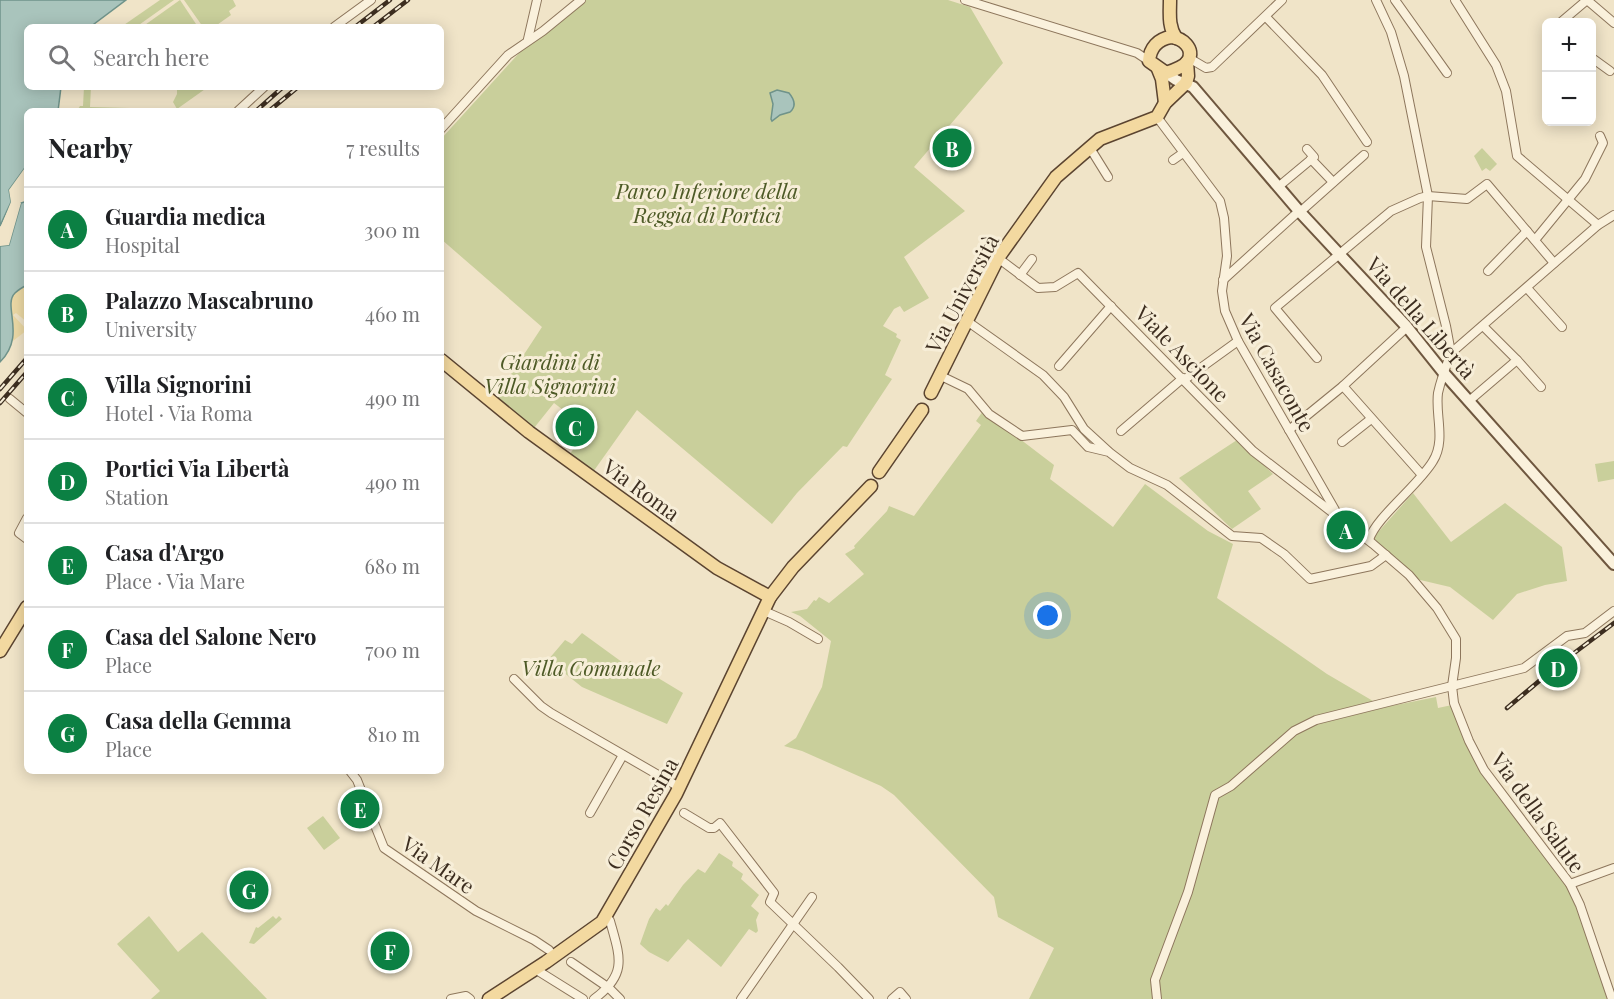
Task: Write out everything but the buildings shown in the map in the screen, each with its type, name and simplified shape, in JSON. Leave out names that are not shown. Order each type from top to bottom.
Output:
[{"type":"main road","points":[[1157,117],[1166,103],[1186,83],[1188,76],[1187,46],[1171,31],[1170,0]]},
{"type":"main road","points":[[1163,40],[1170,22]]},
{"type":"main road","points":[[1166,103],[1162,79],[1156,63],[1158,42],[1176,38]]},
{"type":"main road","points":[[1156,63],[1188,60]]},
{"type":"main road","name":"Via Università","points":[[931,393],[998,258],[1056,177],[1100,139],[1157,117]]},
{"type":"main road","name":"Via Roma","points":[[444,362],[529,432],[717,568],[770,597]]},
{"type":"main road","points":[[879,472],[922,410]]},
{"type":"main road","points":[[770,597],[793,567],[870,486]]},
{"type":"main road","name":"Corso Resina","points":[[489,999],[536,969],[602,922],[607,916],[679,787],[770,597]]},
{"type":"main road","points":[[0,651],[24,612]]},
{"type":"street","points":[[338,24],[371,0]]},
{"type":"street","points":[[528,39],[537,0]]},
{"type":"street","points":[[444,126],[508,55],[528,39],[543,31],[581,0]]},
{"type":"street","points":[[965,0],[1137,53],[1156,63]]},
{"type":"street","points":[[1188,60],[1206,68],[1212,68],[1282,0]]},
{"type":"street","points":[[1376,0],[1390,32],[1404,76],[1428,196],[1426,247],[1451,353]]},
{"type":"street","points":[[1395,0],[1447,73]]},
{"type":"street","points":[[1455,0],[1496,65],[1506,91],[1517,156],[1598,225]]},
{"type":"street","points":[[1566,18],[1587,0],[1614,23]]},
{"type":"street","points":[[534,16],[536,25],[543,31]]},
{"type":"street","points":[[1266,17],[1322,75],[1367,142]]},
{"type":"street","points":[[1596,61],[1610,71]]},
{"type":"street","name":"Via della Libertà","points":[[1156,63],[1176,80],[1193,87],[1299,212],[1407,327],[1443,372],[1614,564]]},
{"type":"street","points":[[241,108],[261,90]]},
{"type":"street","name":"Via Casaconte","points":[[1157,117],[1220,201],[1227,240],[1222,291],[1225,311],[1238,341],[1337,514]]},
{"type":"street","points":[[1535,240],[1585,179],[1604,143],[1600,136]]},
{"type":"street","points":[[1090,148],[1108,177]]},
{"type":"street","points":[[1278,188],[1314,157],[1307,149]]},
{"type":"street","points":[[1173,160],[1183,153]]},
{"type":"street","points":[[1223,280],[1364,155]]},
{"type":"street","points":[[1311,159],[1333,182]]},
{"type":"street","points":[[1317,358],[1275,308],[1391,211],[1420,198],[1428,196],[1467,199],[1487,184],[1554,263]]},
{"type":"street","points":[[1369,540],[1371,531],[1434,460],[1440,435],[1438,394],[1443,372],[1451,353],[1598,225],[1613,218]]},
{"type":"street","points":[[1488,271],[1527,231]]},
{"type":"street","name":"Viale Ascione","points":[[998,258],[1038,288],[1055,287],[1078,273],[1253,451],[1337,514]]},
{"type":"street","points":[[1020,275],[1032,259]]},
{"type":"street","points":[[1527,288],[1562,327]]},
{"type":"street","points":[[1059,366],[1111,306]]},
{"type":"street","points":[[967,321],[1043,375],[1064,397],[1084,429],[1109,452],[1130,468],[1167,485],[1232,536],[1262,538],[1284,554],[1310,579],[1371,566],[1386,555]]},
{"type":"street","points":[[1484,326],[1541,387]]},
{"type":"street","points":[[1289,430],[1343,386],[1407,327]]},
{"type":"street","points":[[1120,430],[1183,379],[1238,341]]},
{"type":"street","points":[[1469,401],[1517,360]]},
{"type":"street","points":[[939,375],[968,389],[989,414],[1022,436],[1072,430],[1088,447],[1109,452]]},
{"type":"street","points":[[1343,386],[1422,475]]},
{"type":"street","points":[[10,399],[24,411]]},
{"type":"street","points":[[1342,442],[1371,419]]},
{"type":"street","name":"Via della Salute","points":[[1337,514],[1409,575],[1437,608],[1456,639],[1452,686],[1454,703],[1469,741],[1484,770],[1570,884],[1580,904],[1612,999]]},
{"type":"street","points":[[24,524],[19,533],[24,537]]},
{"type":"street","points":[[764,611],[818,639]]},
{"type":"street","points":[[1157,999],[1155,980],[1188,892],[1215,795],[1231,786],[1294,731],[1316,720],[1524,668],[1567,636],[1585,633],[1614,612]]},
{"type":"street","points":[[514,679],[546,709],[679,787]]},
{"type":"street","points":[[590,813],[623,755]]},
{"type":"street","name":"Via Mare","points":[[352,774],[357,780],[384,848],[476,911],[549,950]]},
{"type":"street","points":[[684,813],[709,828],[714,828],[720,823],[774,893],[770,902],[869,999]]},
{"type":"street","points":[[1570,884],[1614,868]]},
{"type":"street","points":[[741,999],[812,897]]},
{"type":"street","points":[[594,999],[609,988],[616,976],[619,959],[607,916]]},
{"type":"street","points":[[572,962],[609,988],[620,999]]},
{"type":"street","points":[[536,969],[584,999]]},
{"type":"street","points":[[892,999],[900,992],[906,999]]},
{"type":"street","points":[[451,999],[466,996],[470,999]]},
{"type":"green space","points":[[160,0],[174,0],[140,24],[125,24]]},
{"type":"green space","points":[[180,0],[196,24],[146,24]]},
{"type":"green space","points":[[184,0],[233,0],[236,6],[229,11],[231,15],[218,24],[201,24]]},
{"type":"green space","name":"Parco Inferiore della Reggia di Portici","points":[[586,0],[948,0],[970,7],[1003,63],[914,167],[965,211],[904,257],[929,298],[904,312],[900,306],[894,309],[883,326],[897,334],[896,337],[901,340],[885,375],[892,379],[847,447],[843,446],[797,493],[772,524],[637,410],[593,472],[569,455],[581,439],[578,436],[584,426],[554,403],[534,428],[496,397],[542,327],[444,242],[444,136],[521,51]]},
{"type":"green space","points":[[84,90],[91,90],[90,107],[130,108],[79,108],[83,106]]},
{"type":"green space","points":[[177,90],[204,90],[178,108],[173,102]]},
{"type":"green space","points":[[1482,148],[1497,164],[1490,171],[1486,168],[1482,171],[1474,156]]},
{"type":"green space","points":[[983,411],[1054,465],[1050,479],[1113,527],[1145,484],[1208,531],[1233,544],[1217,598],[1327,674],[1373,701],[1376,709],[1436,697],[1438,708],[1452,705],[1472,754],[1490,785],[1566,885],[1584,925],[1607,999],[1029,999],[1054,948],[998,917],[994,897],[894,795],[881,786],[802,751],[784,746],[796,738],[822,687],[831,641],[800,616],[791,612],[807,609],[819,597],[829,603],[864,574],[845,554],[855,548],[854,546],[889,506],[914,516],[981,425],[976,421]]},
{"type":"green space","points":[[1237,440],[1273,474],[1248,491],[1261,509],[1232,529],[1179,478]]},
{"type":"green space","points":[[1614,461],[1614,479],[1598,482],[1595,464]]},
{"type":"green space","points":[[1413,493],[1451,542],[1505,503],[1562,547],[1567,581],[1517,594],[1493,620],[1450,587],[1416,579],[1372,539]]},
{"type":"green space","name":"Villa Comunale","points":[[582,633],[626,665],[630,661],[683,693],[667,724],[582,687],[548,660],[565,640],[572,644]]},
{"type":"green space","points":[[323,816],[340,838],[324,850],[307,828]]},
{"type":"green space","points":[[719,853],[733,862],[732,866],[743,874],[741,879],[759,895],[751,906],[759,913],[756,920],[758,931],[756,933],[749,929],[721,967],[688,939],[668,962],[649,952],[640,944],[649,919],[656,908],[660,911],[666,904],[668,906],[698,869],[705,873]]},
{"type":"green space","points":[[149,916],[178,952],[202,932],[267,999],[151,999],[160,991],[117,944]]},
{"type":"green space","points":[[273,916],[276,919],[279,916],[282,919],[254,944],[249,943],[256,927],[258,928]]},
{"type":"sand","points":[[24,287],[24,320],[16,313],[13,315],[24,327],[24,332],[13,341],[11,302],[18,291]]},
{"type":"water","points":[[0,0],[126,0],[94,24],[24,24],[24,90],[61,90],[58,108],[24,108],[24,169],[9,190],[11,202],[0,226]]},
{"type":"water","points":[[777,90],[789,93],[794,105],[790,112],[772,121],[773,104],[770,93]]},
{"type":"water","points":[[24,202],[24,287],[16,292],[12,299],[12,342],[0,362],[0,246],[9,245],[21,203]]},
{"type":"pier","points":[[24,169],[24,174],[12,191],[14,203],[3,228],[0,229],[11,202],[9,190]]},
{"type":"pier","points":[[19,202],[21,203],[9,245],[0,246],[0,243],[6,243]]},
{"type":"railway","points":[[359,24],[390,0]]},
{"type":"railway","points":[[377,24],[408,0]]},
{"type":"railway","points":[[259,108],[280,90]]},
{"type":"railway","points":[[273,108],[294,90]]},
{"type":"railway","points":[[0,389],[24,361]]},
{"type":"railway","points":[[0,403],[24,375]]},
{"type":"railway","points":[[1507,708],[1614,623]]},
{"type":"place","name":"Palazzo Mascabruno","points":[[952,148]]},
{"type":"place","name":"Villa Signorini","points":[[575,427]]},
{"type":"place","name":"Guardia medica","points":[[1346,530]]},
{"type":"place","name":"Portici Via Libertà","points":[[1558,668]]},
{"type":"place","name":"Casa d'Argo","points":[[360,809]]},
{"type":"place","name":"Casa della Gemma","points":[[249,890]]},
{"type":"place","name":"Casa del Salone Nero","points":[[390,951]]},
{"type":"park label","name":"Giardini di Villa Signorini","points":[[550,373]]}]
